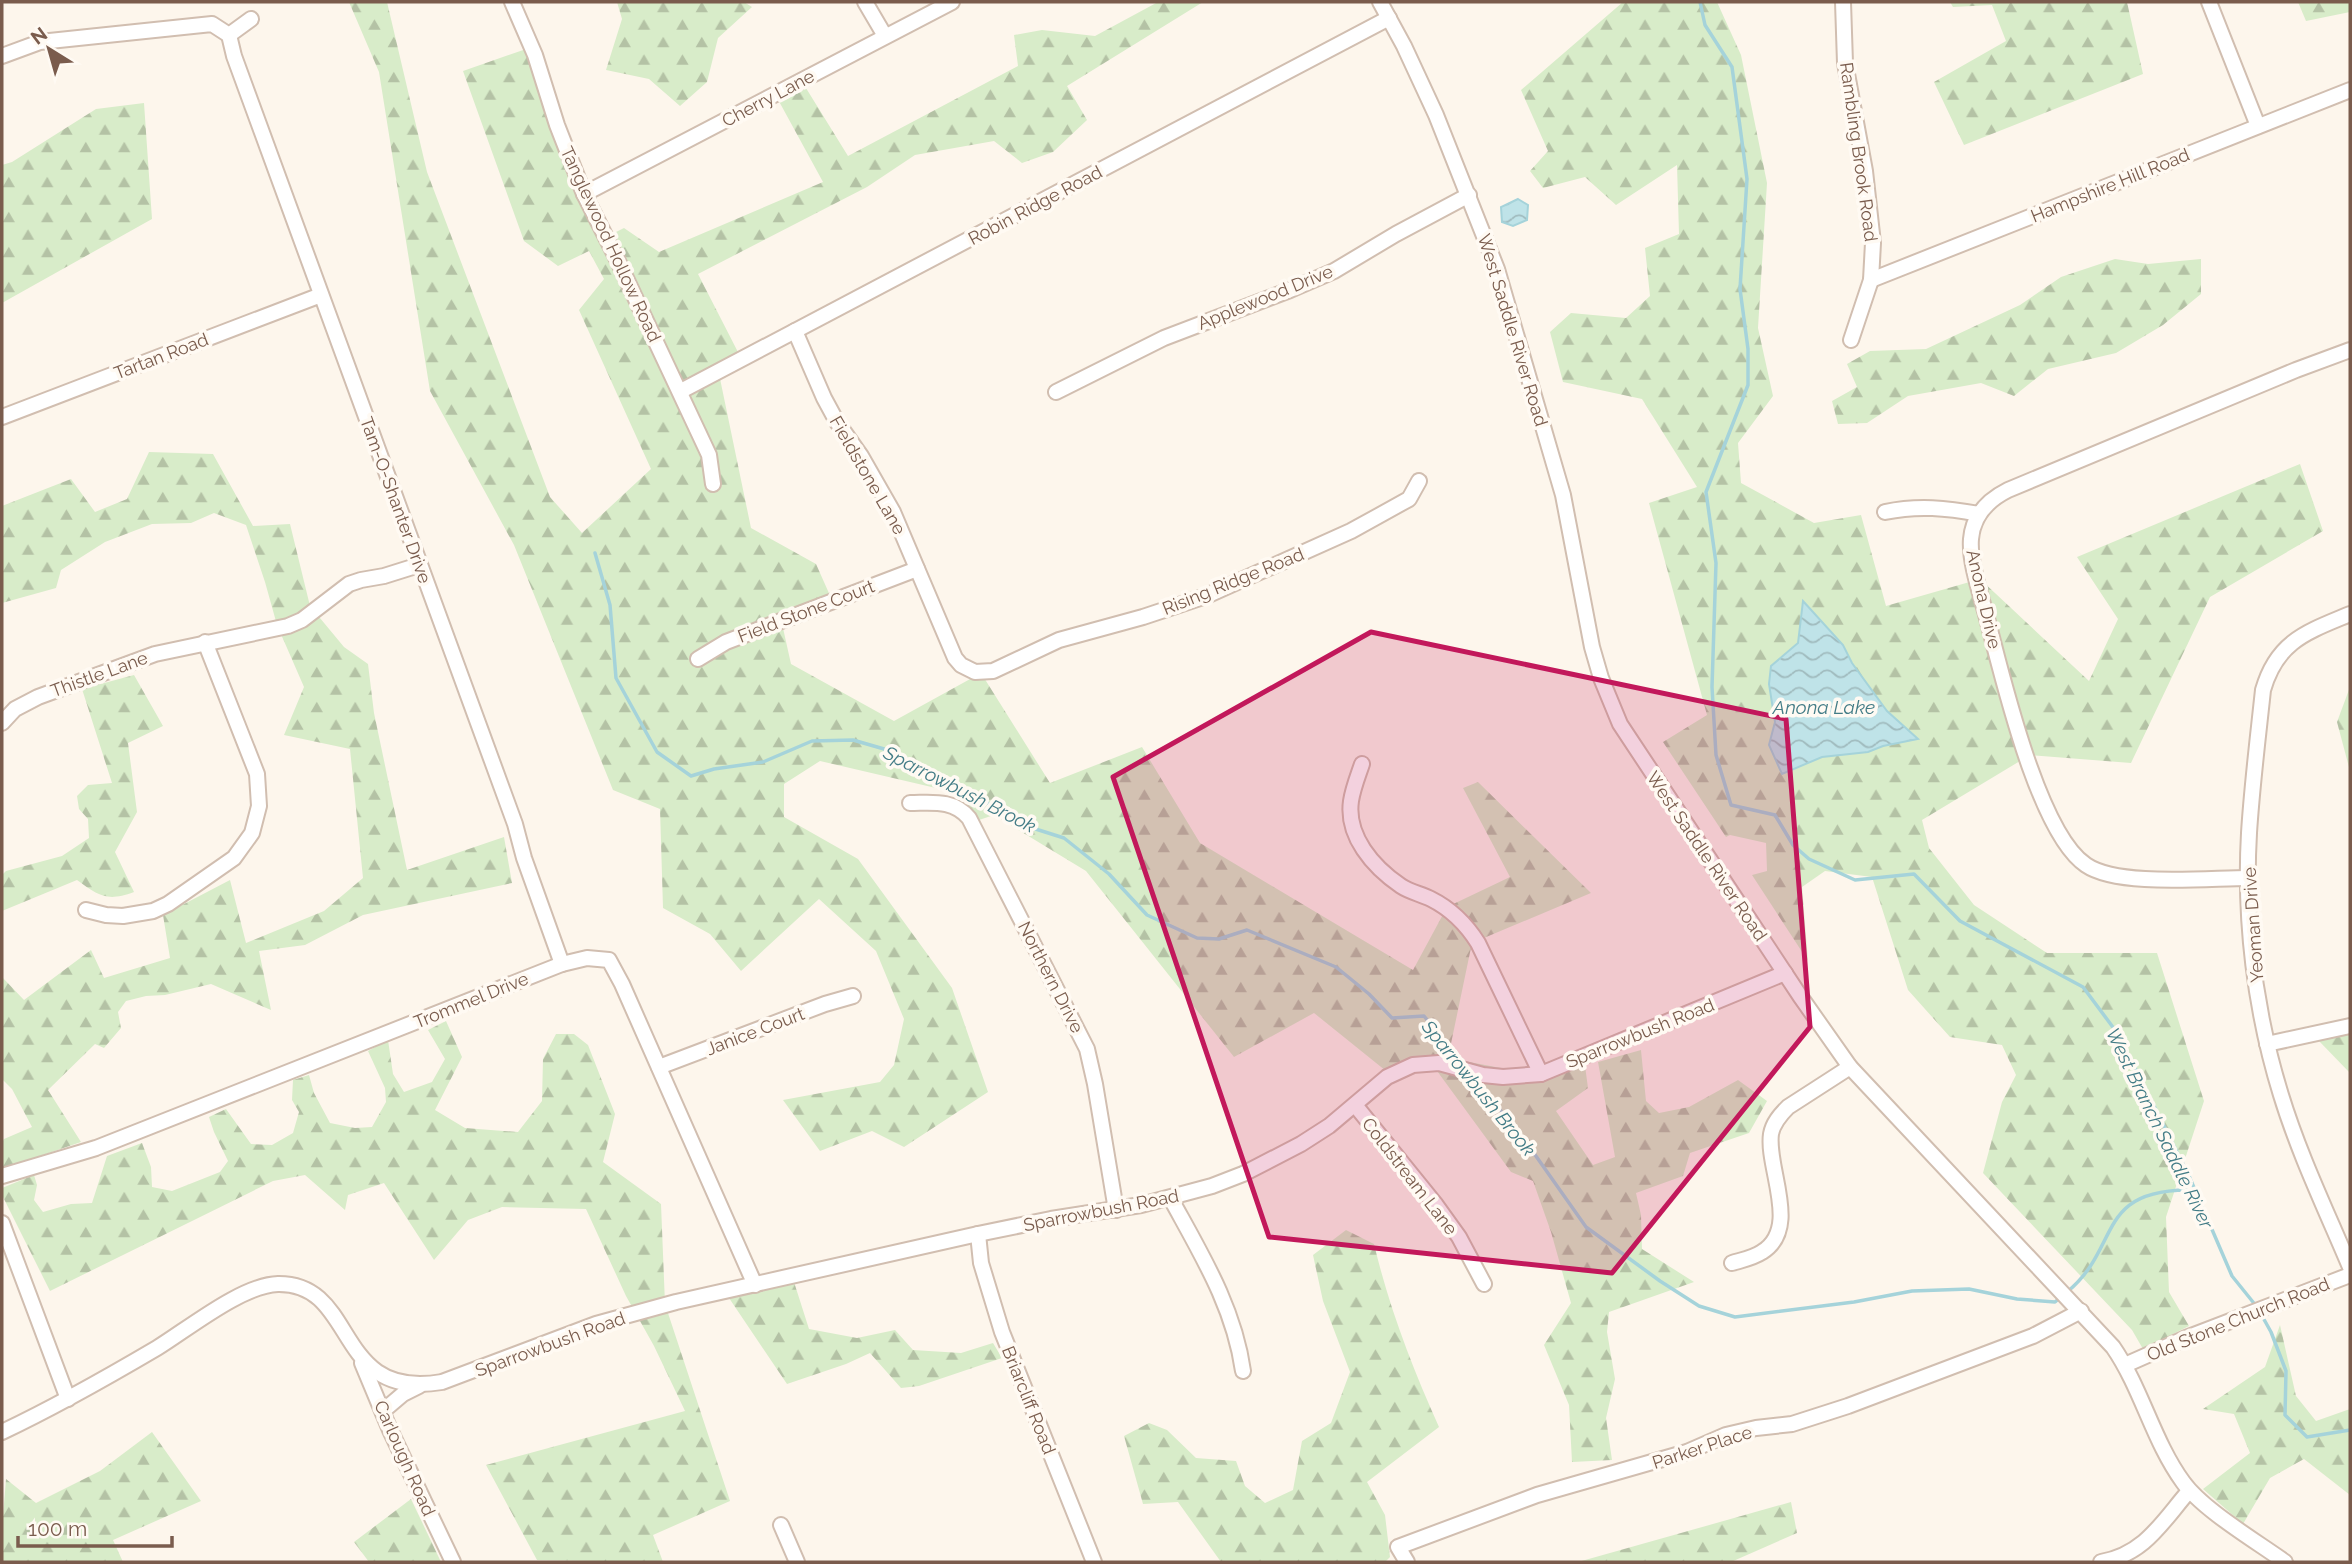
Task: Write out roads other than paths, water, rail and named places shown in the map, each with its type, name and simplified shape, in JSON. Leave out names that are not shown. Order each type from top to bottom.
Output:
[{"type":"street","name":"Tanglewood Hollow Road","points":[[512,2],[535,55],[557,125],[584,194],[681,391],[709,455],[713,484]]},
{"type":"street","points":[[865,2],[885,37]]},
{"type":"street","name":"Cherry Lane","points":[[584,194],[952,2]]},
{"type":"street","name":"West Saddle River Road","points":[[1380,2],[1426,93],[1469,195],[1503,288],[1563,495],[1588,632],[1620,724],[1850,1066],[2113,1347],[2125,1365],[2168,1457],[2189,1490],[2209,1508],[2285,1562]]},
{"type":"street","name":"Rambling Brook Road","points":[[1843,2],[1845,63],[1874,243],[1871,280],[1851,340]]},
{"type":"street","points":[[2209,2],[2258,126]]},
{"type":"street","name":"Robin Ridge Road","points":[[681,391],[1389,18]]},
{"type":"street","points":[[2,56],[40,42],[212,24],[229,35],[250,19]]},
{"type":"street","name":"Tam-O-Shanter Drive","points":[[229,35],[234,56],[514,824],[562,964]]},
{"type":"street","name":"Hampshire Hill Road","points":[[1871,280],[2350,90]]},
{"type":"street","name":"Applewood Drive","points":[[1056,392],[1164,338],[1334,271],[1469,195]]},
{"type":"street","name":"Tartan Road","points":[[2,417],[321,295]]},
{"type":"street","name":"Fieldstone Lane","points":[[795,331],[824,398],[893,512],[955,658]]},
{"type":"street","points":[[1885,512],[1923,506],[1945,507],[1979,514],[1996,496],[2350,350]]},
{"type":"street","name":"Rising Ridge Road","points":[[955,658],[975,672],[993,671],[1059,640],[1206,596],[1351,531],[1409,499],[1419,481]]},
{"type":"street","name":"Anona Drive","points":[[1979,514],[1974,525],[1971,549],[1998,661],[2036,784],[2069,850],[2089,867],[2116,877],[2248,878]]},
{"type":"street","name":"Thistle Lane","points":[[2,723],[15,709],[38,697],[155,654],[280,629],[302,620],[349,584],[419,565]]},
{"type":"street","name":"Field Stone Court","points":[[698,659],[726,642],[917,569]]},
{"type":"street","name":"Yeoman Drive","points":[[2350,614],[2294,640],[2278,656],[2267,676],[2263,690],[2253,792],[2248,878],[2253,965],[2267,1044],[2292,1130],[2350,1267]]},
{"type":"street","points":[[86,910],[123,916],[153,911],[168,904],[234,858],[252,833],[259,806],[257,775],[205,642]]},
{"type":"street","points":[[1362,764],[1350,811],[1352,825],[1365,855],[1401,886],[1445,907],[1470,931],[1541,1074]]},
{"type":"street","name":"Northern Drive","points":[[910,803],[947,803],[963,811],[969,818],[1067,1006],[1087,1049],[1116,1210]]},
{"type":"street","name":"Trommel Drive","points":[[2,1176],[96,1149],[562,964],[587,958],[609,960],[755,1285]]},
{"type":"street","name":"Sparrowbush Road","points":[[383,1411],[403,1394],[421,1386],[466,1375],[596,1324],[676,1302],[978,1234],[1171,1199],[1223,1182],[1273,1160],[1329,1126],[1387,1077],[1402,1069],[1439,1063],[1503,1077],[1541,1074],[1785,973]]},
{"type":"street","name":"Janice Court","points":[[659,1067],[825,1004],[853,996]]},
{"type":"street","points":[[2267,1044],[2350,1026]]},
{"type":"street","points":[[1732,1263],[1764,1251],[1777,1234],[1781,1210],[1771,1144],[1774,1124],[1788,1107],[1850,1066]]},
{"type":"street","name":"Coldstream Lane","points":[[1355,1105],[1436,1205],[1458,1237],[1484,1284]]},
{"type":"street","points":[[1171,1199],[1219,1287],[1237,1336],[1243,1370]]},
{"type":"street","points":[[2,1223],[68,1399]]},
{"type":"street","name":"Briarcliff Road","points":[[978,1234],[981,1263],[1002,1332],[1094,1562]]},
{"type":"street","name":"Old Stone Church Road","points":[[2125,1365],[2350,1275]]},
{"type":"street","name":"Sparrowbush Road","points":[[2,1432],[68,1399],[156,1349],[232,1301],[266,1285],[293,1286],[316,1296],[334,1315],[358,1354],[371,1367],[398,1383],[421,1386]]},
{"type":"street","name":"Parker Place","points":[[1406,1562],[1398,1547],[1537,1495],[1687,1452],[1726,1435],[1792,1424],[1849,1406],[2033,1336],[2081,1311]]},
{"type":"street","name":"Carlough Road","points":[[358,1354],[453,1562]]},
{"type":"street","points":[[2101,1562],[2127,1555],[2142,1545],[2189,1490]]},
{"type":"street","points":[[781,1525],[797,1562]]},
{"type":"water","points":[[1518,199],[1528,205],[1527,220],[1513,226],[1502,222],[1501,207]]},
{"type":"water","name":"Anona Lake","points":[[1803,601],[1843,645],[1852,663],[1887,711],[1918,739],[1868,752],[1822,757],[1782,774],[1769,745],[1775,722],[1769,684],[1771,666],[1798,643]]},
{"type":"waterway","name":"West Branch Saddle River","points":[[1700,2],[1705,25],[1732,67],[1747,179],[1740,289],[1748,349],[1748,385],[1706,492],[1716,563],[1712,687],[1716,755],[1731,805],[1775,815],[1793,845],[1809,859],[1855,880],[1914,874],[1960,921],[2083,987],[2118,1034],[2189,1176],[2232,1276],[2257,1307]]},
{"type":"waterway","name":"Sparrowbush Brook","points":[[595,553],[610,605],[616,678],[657,752],[691,776],[714,769],[763,762],[812,741],[853,740],[891,751],[965,789],[1023,825],[1064,838],[1109,874],[1147,915],[1197,938],[1219,939],[1247,930],[1336,967],[1369,994],[1392,1018],[1424,1016],[1463,1065]]},
{"type":"waterway","name":"Sparrowbush Brook","points":[[1475,1079],[1526,1142],[1586,1227],[1699,1306],[1735,1317],[1854,1302],[1912,1291],[1969,1289],[2017,1299],[2055,1302],[2061,1297]]},
{"type":"waterway","name":"Sparrowbush Brook","points":[[2067,1292],[2096,1258],[2123,1211],[2137,1200],[2158,1193],[2187,1190],[2199,1200]]},
{"type":"waterway","name":"West Branch Saddle River","points":[[2261,1314],[2286,1371],[2285,1415],[2307,1437],[2350,1430]]}]
